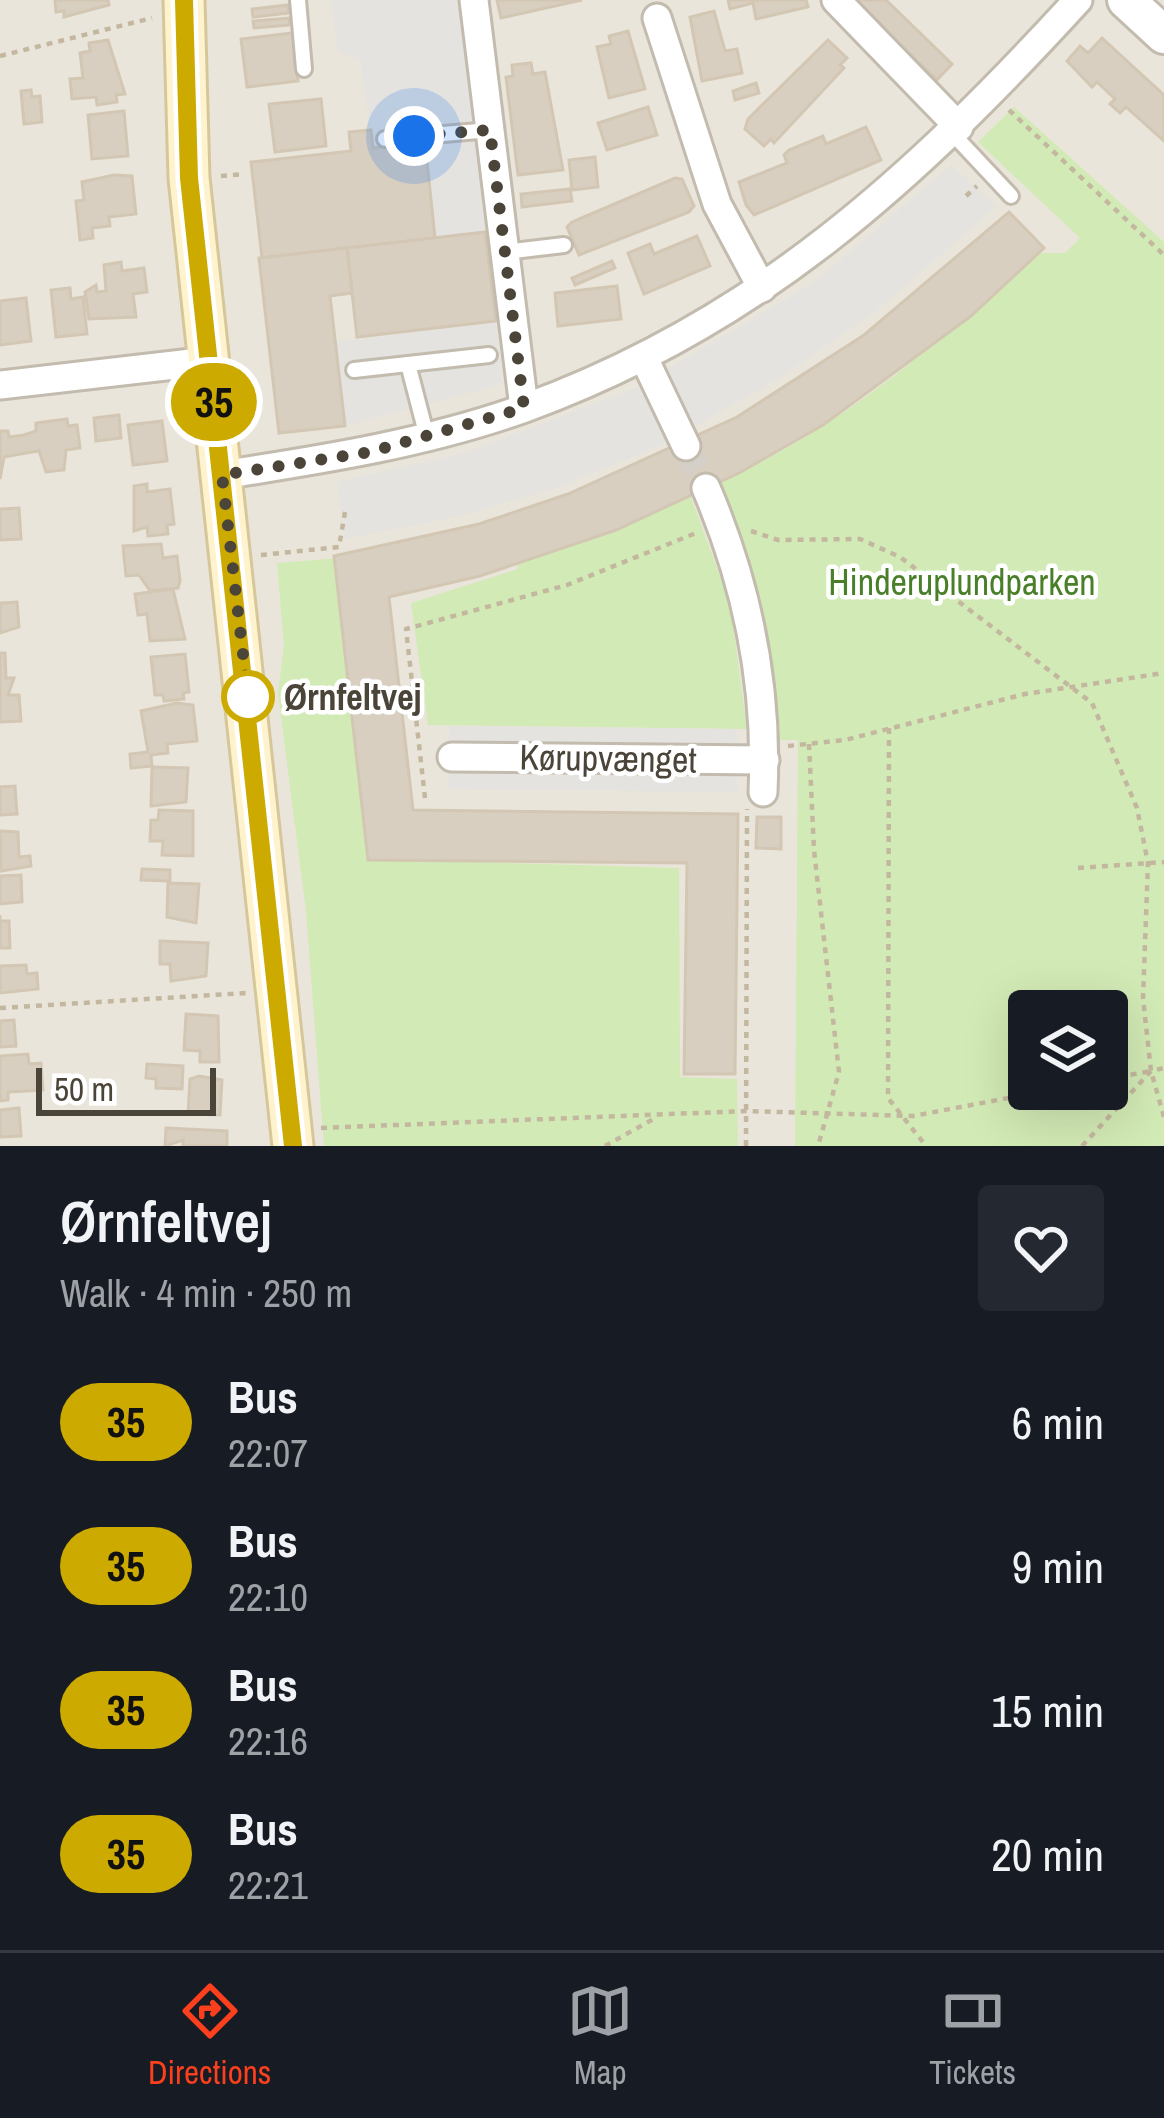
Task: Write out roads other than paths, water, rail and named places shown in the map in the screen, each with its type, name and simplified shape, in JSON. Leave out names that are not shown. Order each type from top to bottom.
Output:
[{"type":"main road","points":[[166,5],[233,558],[292,1138]]},
{"type":"street","points":[[474,0],[524,408]]},
{"type":"street","points":[[836,0],[956,130]]},
{"type":"street","points":[[222,475],[427,437],[524,408],[644,358],[763,288],[840,234],[956,130],[1078,0]]},
{"type":"street","points":[[1126,0],[1164,35]]},
{"type":"street","points":[[657,18],[716,204],[763,288]]},
{"type":"street","points":[[644,358],[686,446]]},
{"type":"street","points":[[0,385],[209,362]]},
{"type":"street","points":[[706,488],[754,631],[764,792]]},
{"type":"street","name":"Kørupvænget","points":[[452,757],[765,754]]},
{"type":"lane","points":[[298,0],[304,69]]},
{"type":"lane","points":[[385,139],[490,130]]},
{"type":"lane","points":[[956,130],[1011,196]]},
{"type":"lane","points":[[505,252],[564,245]]},
{"type":"lane","points":[[354,370],[489,355]]},
{"type":"lane","points":[[408,364],[427,437]]},
{"type":"tunnel","points":[[686,446],[706,488]]},
{"type":"place","name":"Ørnfeltvej","points":[[248,697]]},
{"type":"park label","name":"Hinderuplundparken","points":[[962,582]]}]
